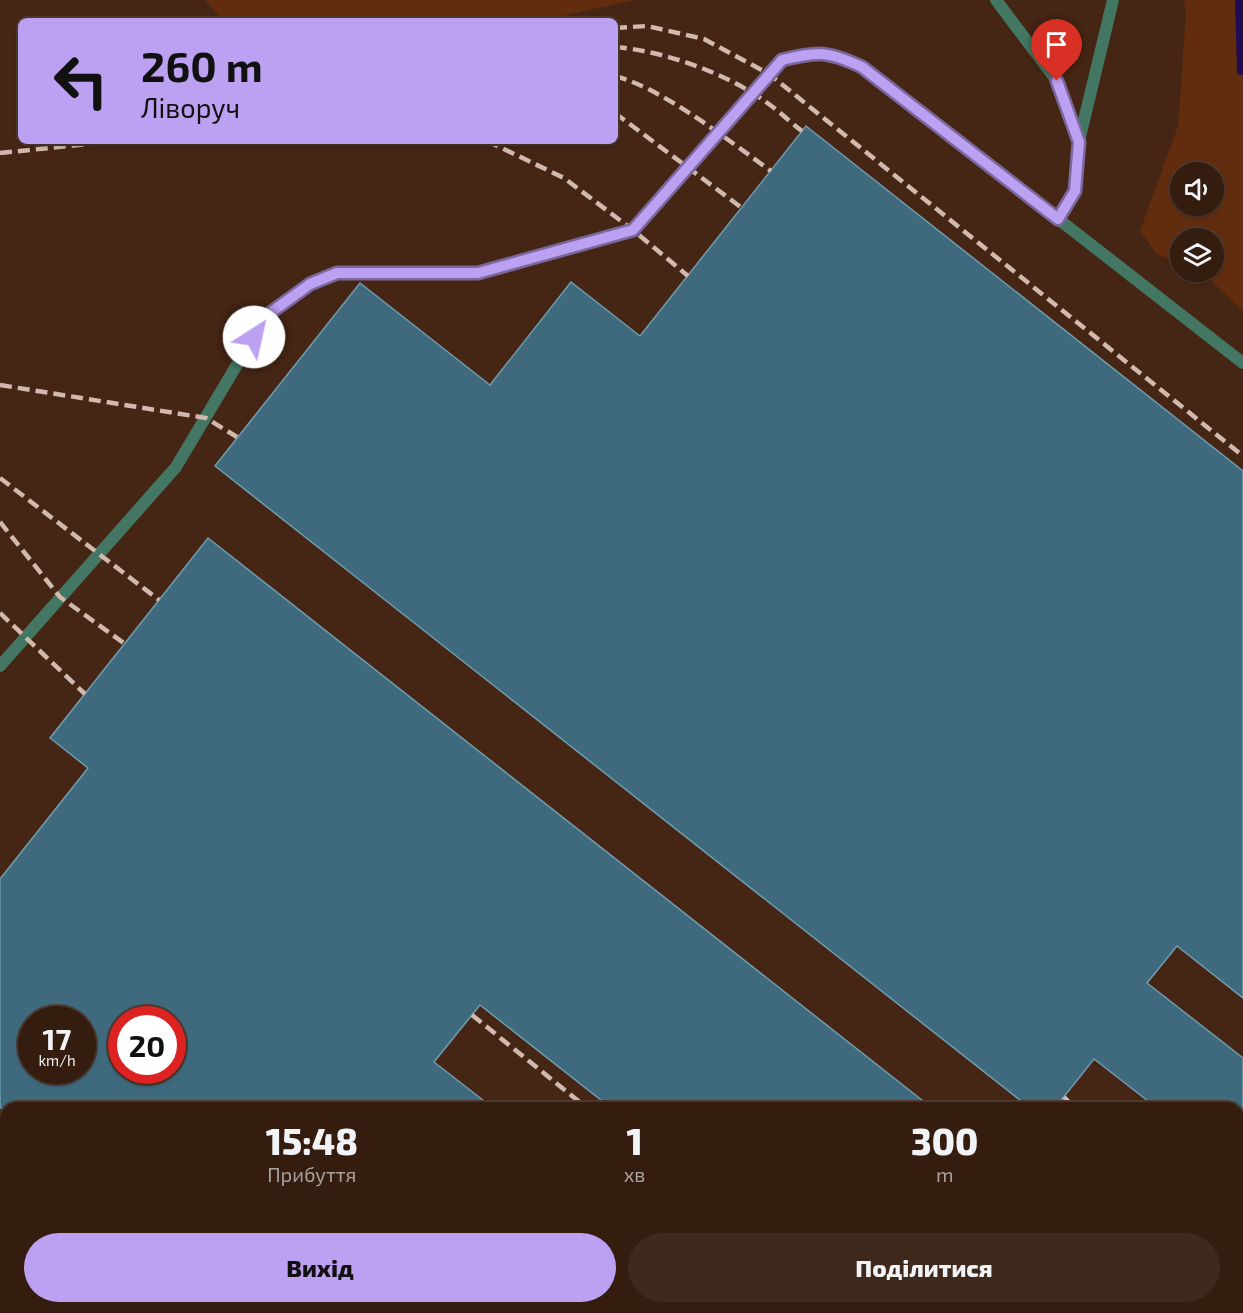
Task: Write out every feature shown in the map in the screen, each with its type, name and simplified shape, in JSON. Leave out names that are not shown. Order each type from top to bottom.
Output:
[{"type":"lane","points":[[996,0],[1057,81],[1079,142]]},
{"type":"lane","points":[[1058,219],[1075,191],[1079,142],[1113,0]]},
{"type":"lane","points":[[0,666],[176,467],[266,316],[310,284],[337,273],[478,273],[633,230],[782,60],[809,53],[836,55],[862,67],[1243,363]]},
{"type":"shaded area","points":[[205,0],[635,0],[554,18],[220,18]]},
{"type":"shaded area","points":[[1184,0],[1243,0],[1243,311],[1213,282],[1224,282],[1224,228],[1170,228],[1170,258],[1157,255],[1140,231],[1178,126],[1186,14]]},
{"type":"building","points":[[806,126],[1243,471],[1243,998],[1177,946],[1147,983],[1243,1058],[1243,1102],[1149,1102],[1094,1059],[1060,1102],[1022,1102],[215,466],[360,283],[490,385],[571,282],[640,336]]},
{"type":"building","points":[[208,538],[924,1102],[603,1102],[480,1005],[434,1062],[485,1102],[0,1102],[0,879],[88,768],[50,738]]},
{"type":"waterway","points":[[1239,0],[1241,71]]},
{"type":"railway","points":[[618,28],[647,26],[704,39],[769,74],[1243,456]]},
{"type":"railway","points":[[618,47],[654,53],[714,73],[750,91],[802,131]]},
{"type":"railway","points":[[618,77],[654,92],[675,104],[771,171]]},
{"type":"railway","points":[[618,115],[742,208]]},
{"type":"railway","points":[[0,153],[88,144]]},
{"type":"railway","points":[[493,144],[564,178],[633,230],[688,276]]},
{"type":"railway","points":[[0,385],[206,418],[237,437]]},
{"type":"railway","points":[[0,478],[159,600]]},
{"type":"railway","points":[[0,522],[60,597],[125,644]]},
{"type":"railway","points":[[0,613],[85,694]]},
{"type":"railway","points":[[472,1015],[580,1102]]},
{"type":"railway","points":[[1064,1097],[1069,1102]]},
{"type":"route","points":[[254,337],[266,316],[310,284],[337,273],[478,273],[633,230],[782,60],[809,53],[836,55],[862,67],[1058,219],[1075,191],[1079,142],[1057,81]]}]
